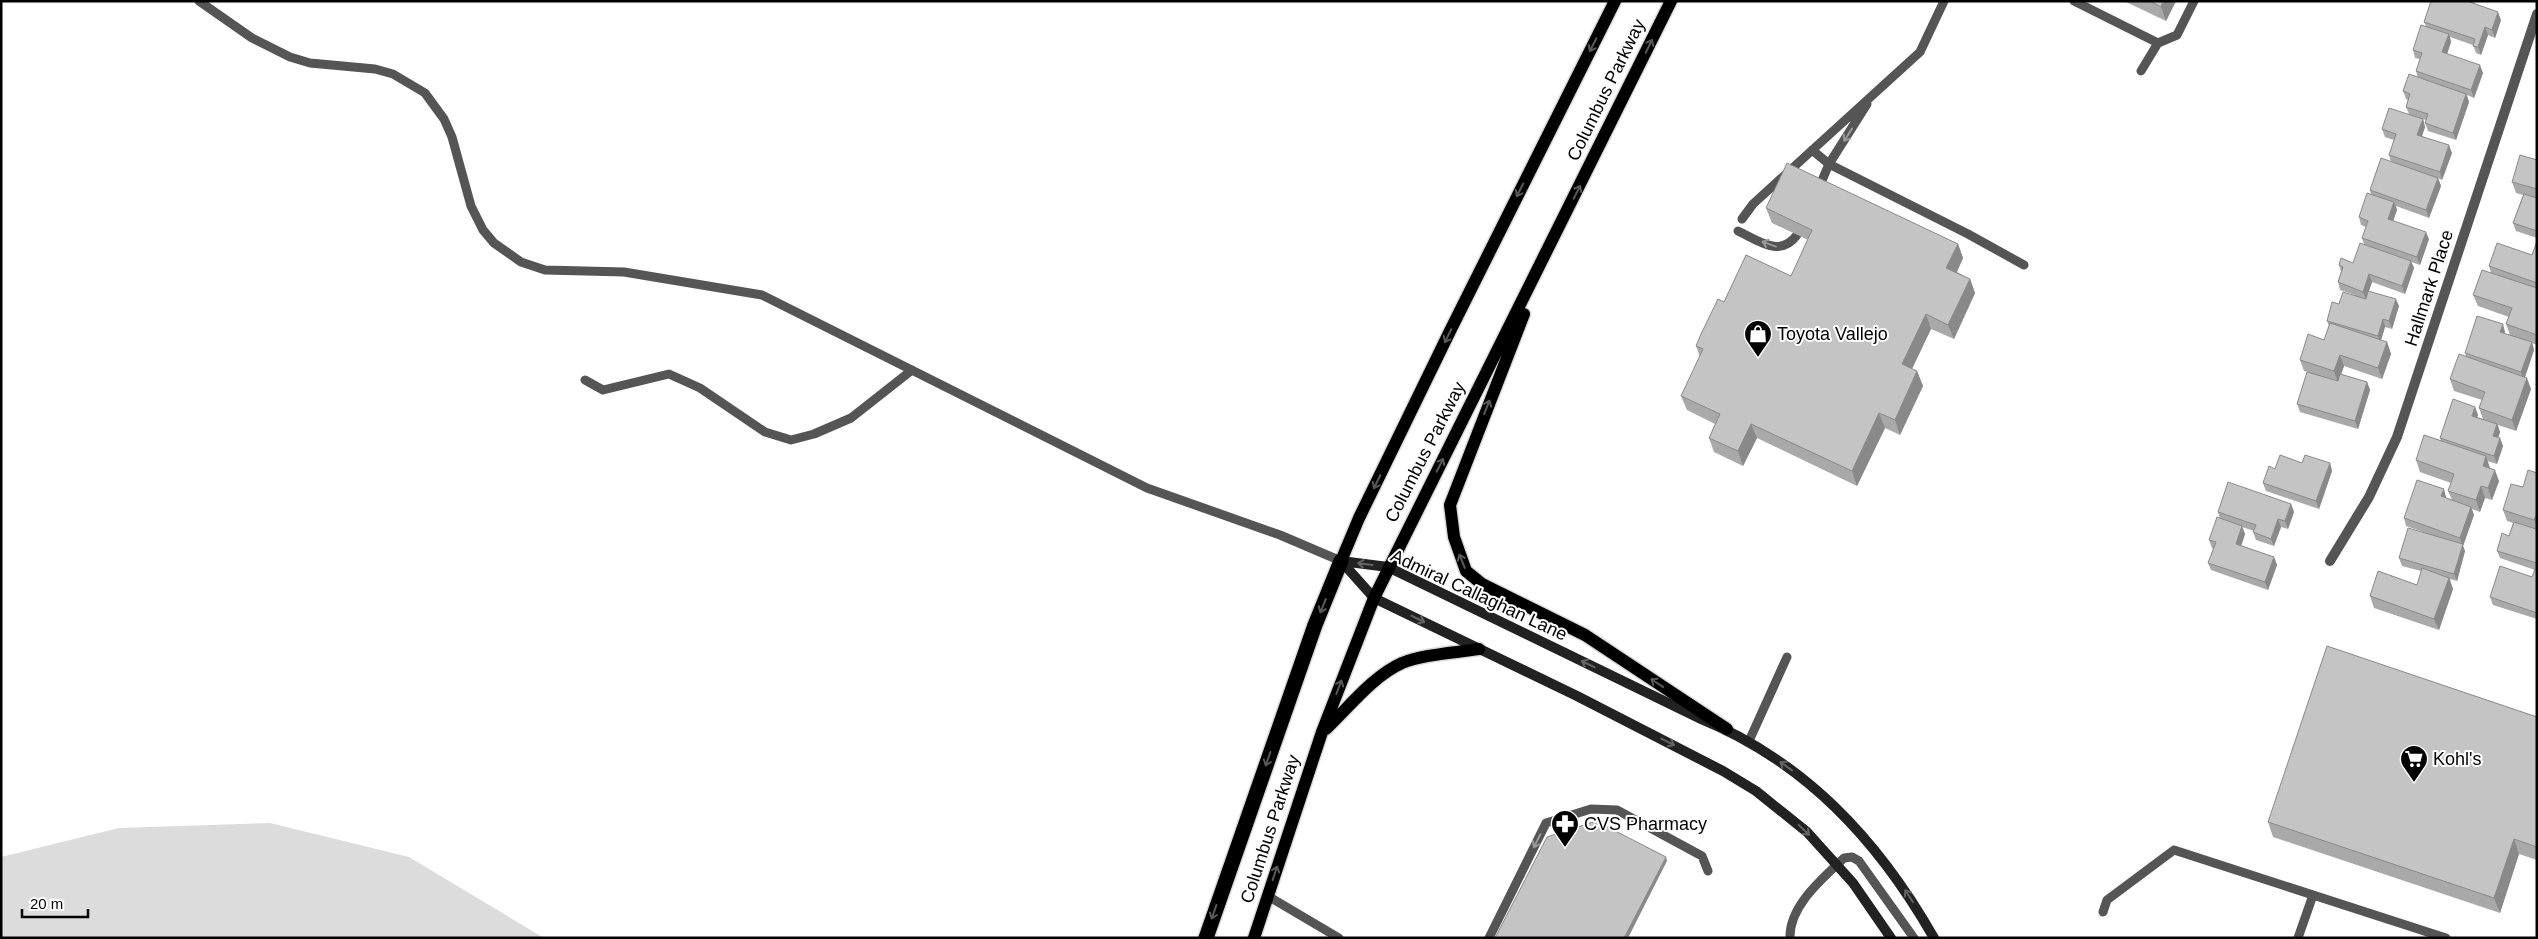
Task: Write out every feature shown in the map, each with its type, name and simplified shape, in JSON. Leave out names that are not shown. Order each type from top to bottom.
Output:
[{"type":"highway","name":"Columbus Parkway","points":[[1206,938],[1315,625],[1341,561]]},
{"type":"main road","name":"Columbus Parkway","points":[[1341,561],[1359,518],[1447,338],[1615,1]]},
{"type":"main road","name":"Columbus Parkway","points":[[1254,938],[1322,732],[1374,598],[1671,1]]},
{"type":"main road","points":[[1555,235],[1451,502],[1456,547],[1466,571],[1482,584],[1585,635],[1726,730]]},
{"type":"main road","name":"Admiral Callaghan Lane","points":[[1341,561],[1388,567],[1750,741],[1807,782],[1859,832],[1905,890],[1934,938]]},
{"type":"main road","points":[[1341,561],[1374,598],[1673,745],[1748,786],[1807,832],[1853,883],[1891,938]]},
{"type":"main road","points":[[1322,732],[1381,677],[1401,664],[1415,659],[1479,649]]},
{"type":"street","name":"Hallmark Place","points":[[2330,561],[2369,497],[2397,437],[2537,14]]},
{"type":"lane","points":[[199,1],[252,38],[290,57],[310,63],[375,69],[393,74],[424,93],[444,119],[452,137],[471,206],[483,230],[494,243],[521,262],[545,270],[624,272],[762,295],[1148,488],[1285,537],[1341,561]]},
{"type":"lane","points":[[1742,219],[1753,204],[1920,52],[1944,1]]},
{"type":"lane","points":[[2074,1],[2158,43]]},
{"type":"lane","points":[[2141,71],[2158,43],[2177,35],[2194,1]]},
{"type":"lane","points":[[1818,190],[1829,164],[1874,93]]},
{"type":"lane","points":[[1812,150],[1829,164],[1968,234],[2024,265]]},
{"type":"lane","points":[[1738,231],[1775,248],[1790,244],[1797,234]]},
{"type":"lane","points":[[585,380],[603,390],[669,374],[700,388],[765,432],[791,440],[814,434],[851,418],[912,370]]},
{"type":"lane","points":[[1750,741],[1787,657]]},
{"type":"lane","points":[[1489,938],[1546,823],[1573,814],[1591,809],[1617,810],[1702,856],[1708,871]]},
{"type":"lane","points":[[2103,912],[2107,900],[2174,850],[2446,938]]},
{"type":"lane","points":[[1790,938],[1789,926],[1800,905],[1844,858],[1852,858],[1859,861],[1914,938]]},
{"type":"lane","points":[[2298,938],[2313,895]]},
{"type":"lane","points":[[1268,896],[1339,938]]},
{"type":"shaded area","points":[[270,823],[409,857],[544,938],[1,938],[1,857],[119,828]]},
{"type":"building","points":[[2150,1],[2163,1],[2161,7]]},
{"type":"building","points":[[2431,1],[2467,1],[2498,12],[2492,30],[2485,27],[2478,47],[2473,46],[2475,39],[2424,22]]},
{"type":"building","points":[[2421,25],[2449,34],[2442,52],[2480,65],[2471,90],[2416,71],[2422,53],[2413,50]]},
{"type":"building","points":[[2409,74],[2466,94],[2453,133],[2425,123],[2428,114],[2406,107],[2410,94],[2403,91]]},
{"type":"building","points":[[2389,108],[2423,119],[2417,135],[2449,145],[2440,172],[2389,155],[2396,134],[2382,129]]},
{"type":"building","points":[[2520,155],[2537,160],[2537,189],[2512,182]]},
{"type":"building","points":[[2381,158],[2438,178],[2426,210],[2370,190]]},
{"type":"building","points":[[1787,163],[1958,244],[1946,268],[1970,279],[1948,325],[1926,314],[1902,364],[1917,371],[1895,420],[1879,413],[1852,471],[1751,424],[1738,451],[1709,438],[1720,414],[1681,396],[1703,349],[1696,346],[1701,334],[1718,299],[1724,302],[1746,255],[1791,276],[1812,230],[1766,208]]},
{"type":"building","points":[[2367,193],[2394,202],[2388,219],[2426,232],[2417,257],[2362,238],[2368,221],[2359,217]]},
{"type":"building","points":[[2524,194],[2537,198],[2537,231],[2513,223]]},
{"type":"building","points":[[2537,241],[2537,283],[2489,266],[2497,243],[2532,255]]},
{"type":"building","points":[[2360,243],[2411,261],[2402,286],[2369,274],[2363,292],[2338,282],[2343,267],[2339,265],[2341,258],[2353,263]]},
{"type":"building","points":[[2482,270],[2537,288],[2537,335],[2506,324],[2512,308],[2473,295]]},
{"type":"building","points":[[2368,291],[2396,299],[2389,321],[2383,319],[2378,336],[2327,321],[2332,302],[2339,304],[2343,292],[2366,299]]},
{"type":"building","points":[[2477,316],[2503,324],[2500,332],[2532,342],[2521,372],[2465,353]]},
{"type":"building","points":[[2330,323],[2387,342],[2378,368],[2340,355],[2334,371],[2300,360],[2308,334],[2324,340]]},
{"type":"building","points":[[2459,354],[2527,378],[2512,420],[2479,408],[2485,392],[2450,379]]},
{"type":"building","points":[[2307,372],[2338,381],[2340,374],[2367,382],[2355,421],[2297,404]]},
{"type":"building","points":[[2453,399],[2475,407],[2472,416],[2497,424],[2493,436],[2500,438],[2494,456],[2440,438]]},
{"type":"building","points":[[2424,435],[2486,456],[2483,466],[2495,470],[2488,488],[2481,486],[2476,500],[2448,491],[2454,474],[2416,460]]},
{"type":"building","points":[[2280,455],[2302,463],[2305,455],[2330,463],[2316,501],[2263,483],[2269,466],[2275,469]]},
{"type":"building","points":[[2528,470],[2537,473],[2537,513],[2534,520],[2503,510],[2511,484],[2523,487]]},
{"type":"building","points":[[2417,480],[2444,489],[2441,496],[2471,507],[2460,538],[2404,518]]},
{"type":"building","points":[[2228,482],[2291,504],[2285,521],[2278,519],[2271,539],[2253,532],[2256,525],[2218,512]]},
{"type":"building","points":[[2217,517],[2242,526],[2236,544],[2274,557],[2265,582],[2208,563],[2216,542],[2209,540]]},
{"type":"building","points":[[2514,522],[2536,529],[2537,527],[2537,563],[2497,551],[2502,533],[2509,536]]},
{"type":"building","points":[[2408,528],[2463,544],[2454,574],[2399,558]]},
{"type":"building","points":[[2500,566],[2532,577],[2535,569],[2537,569],[2537,613],[2490,597]]},
{"type":"building","points":[[2422,568],[2449,578],[2434,619],[2370,596],[2378,571],[2417,585]]},
{"type":"building","name":"Kohl's","points":[[2327,646],[2537,717],[2537,847],[2514,839],[2494,898],[2268,822]]},
{"type":"building","name":"CVS Pharmacy","points":[[1596,821],[1666,857],[1624,938],[1495,938],[1547,837]]},
{"type":"place","name":"Toyota Vallejo","points":[[1758,358]]},
{"type":"place","name":"Kohl's","points":[[2414,783]]},
{"type":"place","name":"CVS Pharmacy","points":[[1565,848]]}]
